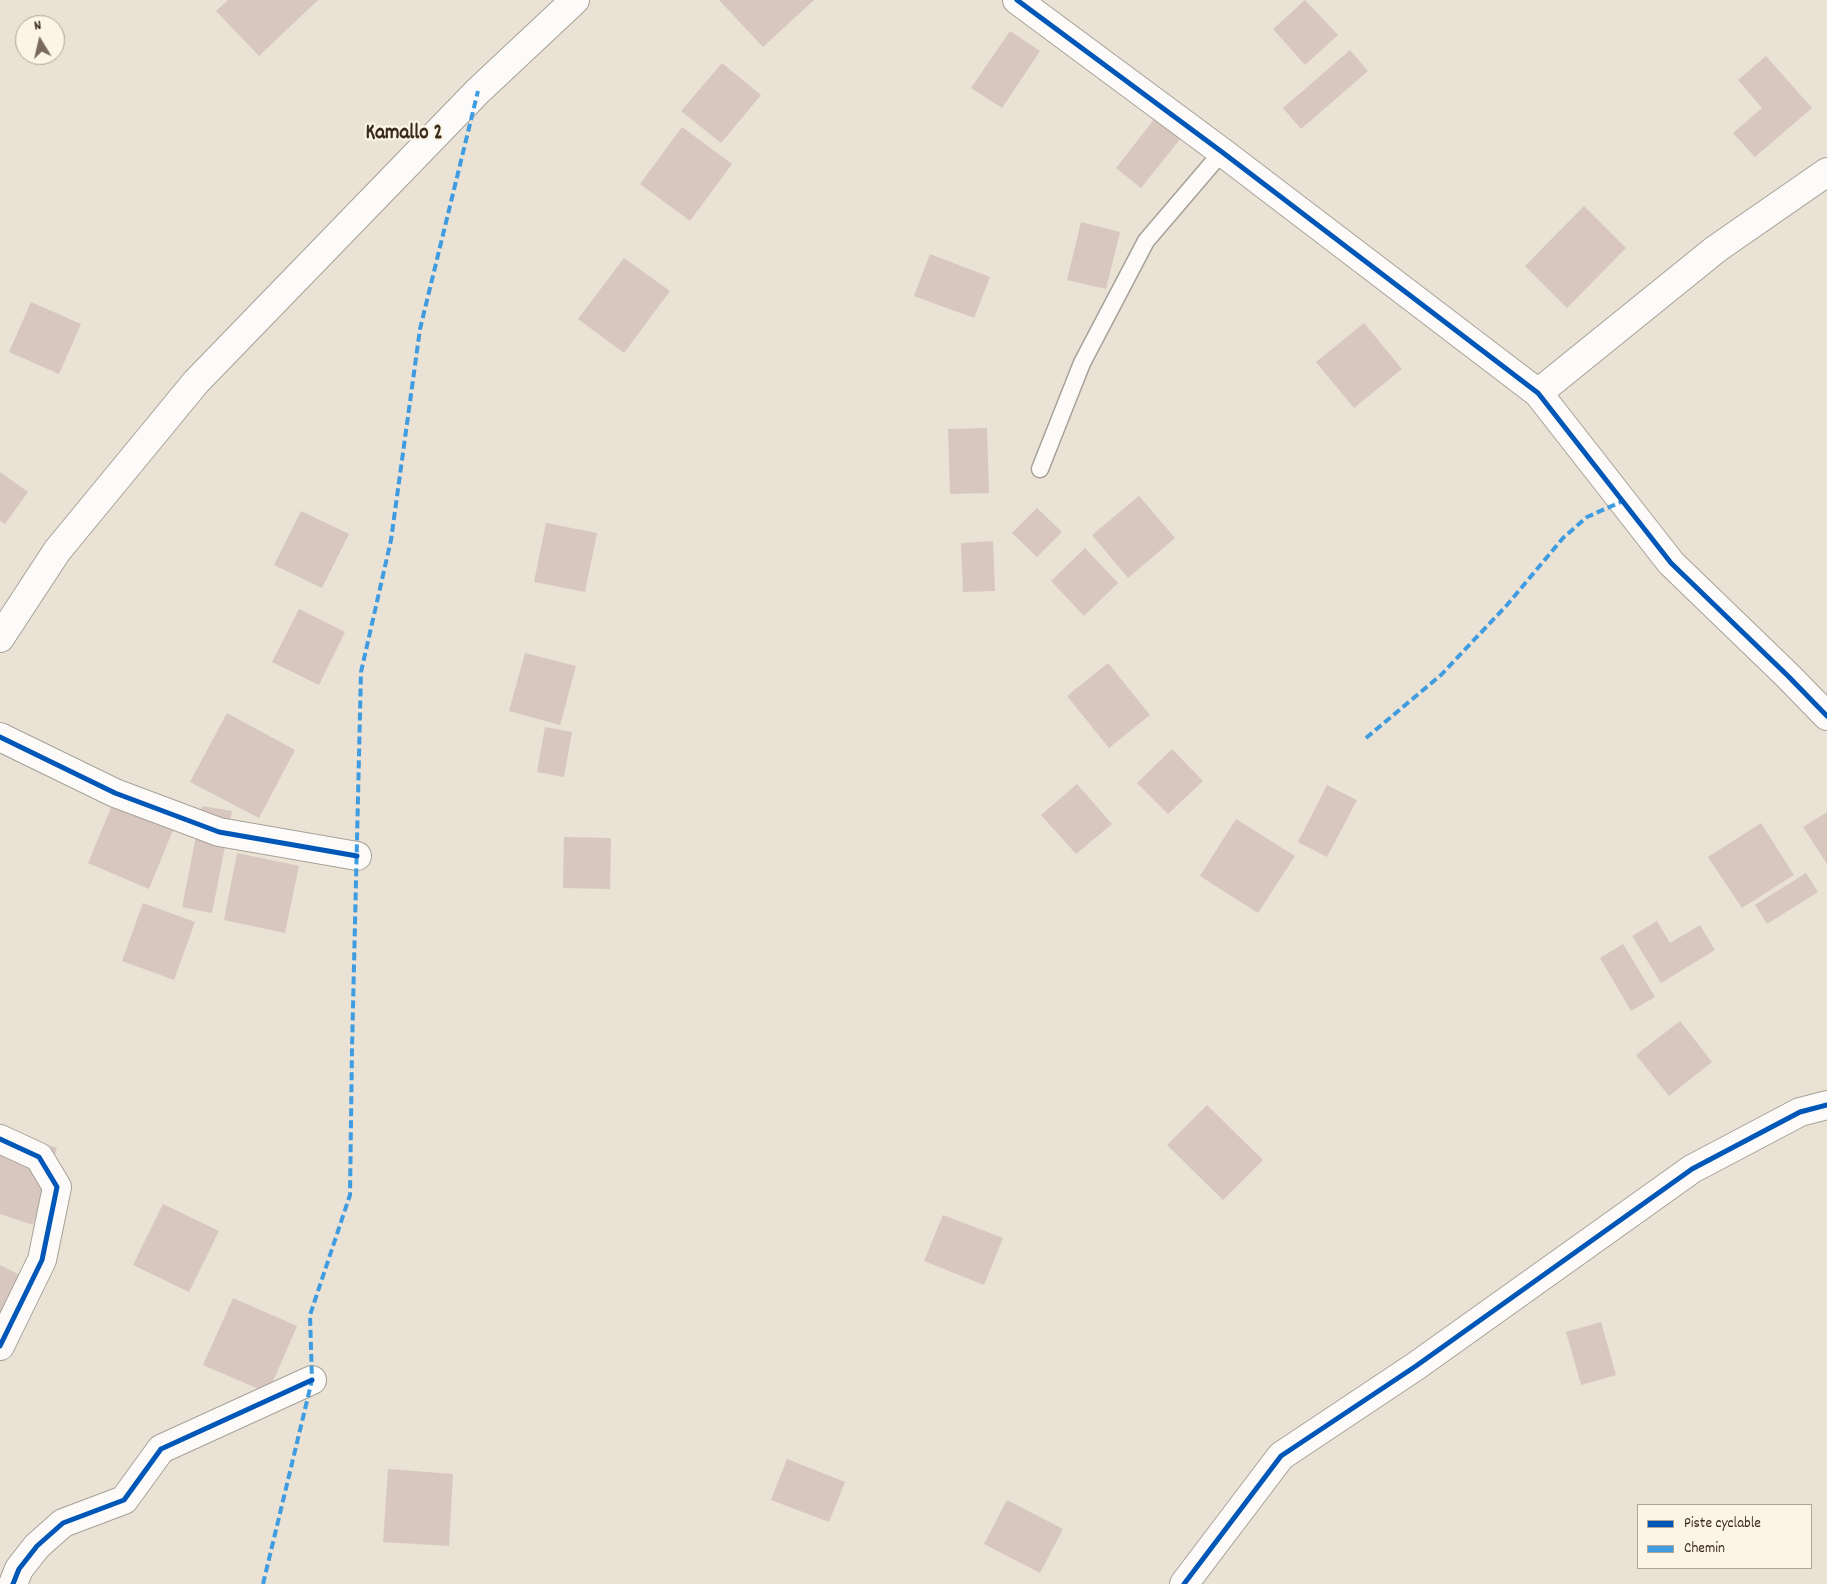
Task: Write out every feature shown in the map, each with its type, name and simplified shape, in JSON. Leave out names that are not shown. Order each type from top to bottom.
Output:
[{"type":"main road","points":[[0,638],[57,551],[196,382],[478,91],[575,0]]},
{"type":"main road","points":[[1016,0],[1222,152],[1538,393],[1671,563],[1827,716]]},
{"type":"main road","points":[[1538,393],[1716,249],[1827,172]]},
{"type":"main road","points":[[0,737],[115,793],[219,832],[357,856]]},
{"type":"main road","points":[[1184,1584],[1281,1456],[1416,1366],[1692,1169],[1800,1112],[1827,1105]]},
{"type":"main road","points":[[0,1139],[39,1157],[57,1187],[42,1260],[0,1346]]},
{"type":"main road","points":[[13,1584],[19,1569],[37,1546],[63,1523],[124,1500],[161,1449],[312,1380]]},
{"type":"lane","points":[[1040,469],[1082,363],[1146,241],[1222,152]]},
{"type":"building","points":[[228,0],[318,0],[259,56],[216,11]]},
{"type":"building","points":[[719,0],[814,0],[763,47]]},
{"type":"building","points":[[1305,0],[1338,35],[1305,65],[1273,29]]},
{"type":"building","points":[[1010,31],[1040,51],[1002,108],[971,88]]},
{"type":"building","points":[[1350,50],[1368,71],[1301,129],[1283,108]]},
{"type":"building","points":[[1766,56],[1812,108],[1755,157],[1733,133],[1762,108],[1738,80]]},
{"type":"building","points":[[722,63],[761,95],[721,143],[681,111]]},
{"type":"building","points":[[1155,118],[1181,138],[1141,188],[1116,168]]},
{"type":"building","points":[[682,127],[732,164],[690,221],[640,184]]},
{"type":"building","points":[[1584,206],[1626,248],[1567,308],[1525,266]]},
{"type":"building","points":[[1081,222],[1120,232],[1106,289],[1067,280]]},
{"type":"building","points":[[930,254],[990,277],[974,318],[914,296]]},
{"type":"building","points":[[624,258],[670,291],[624,353],[578,319]]},
{"type":"building","points":[[31,302],[81,324],[59,374],[9,352]]},
{"type":"building","points":[[1364,323],[1402,369],[1354,408],[1316,362]]},
{"type":"building","points":[[987,428],[989,493],[950,494],[948,429]]},
{"type":"building","points":[[0,472],[28,492],[5,524],[0,521]]},
{"type":"building","points":[[1139,496],[1175,538],[1128,578],[1092,535]]},
{"type":"building","points":[[1037,508],[1062,532],[1037,557],[1012,533]]},
{"type":"building","points":[[301,511],[349,534],[322,588],[274,565]]},
{"type":"building","points":[[546,523],[597,533],[585,592],[534,582]]},
{"type":"building","points":[[993,541],[995,591],[963,592],[961,543]]},
{"type":"building","points":[[1085,548],[1118,583],[1084,616],[1051,581]]},
{"type":"building","points":[[299,609],[345,632],[319,685],[272,662]]},
{"type":"building","points":[[525,653],[576,666],[560,725],[509,711]]},
{"type":"building","points":[[1108,663],[1150,715],[1109,748],[1067,696]]},
{"type":"building","points":[[227,713],[295,750],[259,818],[190,782]]},
{"type":"building","points":[[545,727],[572,732],[564,777],[537,772]]},
{"type":"building","points":[[1172,749],[1203,781],[1168,814],[1137,783]]},
{"type":"building","points":[[1077,784],[1112,824],[1076,854],[1041,815]]},
{"type":"building","points":[[1327,785],[1357,800],[1327,857],[1298,842]]},
{"type":"building","points":[[112,805],[173,830],[149,889],[88,863]]},
{"type":"building","points":[[202,806],[232,811],[212,913],[182,907]]},
{"type":"building","points":[[1827,812],[1827,864],[1803,827]]},
{"type":"building","points":[[1236,819],[1295,856],[1258,913],[1200,876]]},
{"type":"building","points":[[1761,823],[1794,875],[1742,908],[1708,857]]},
{"type":"building","points":[[564,837],[611,838],[610,889],[563,888]]},
{"type":"building","points":[[237,853],[299,866],[285,933],[224,920]]},
{"type":"building","points":[[1806,873],[1818,892],[1767,924],[1755,905]]},
{"type":"building","points":[[143,903],[195,922],[174,980],[122,961]]},
{"type":"building","points":[[1657,921],[1670,943],[1700,925],[1715,950],[1661,983],[1632,936]]},
{"type":"building","points":[[1623,944],[1655,997],[1631,1011],[1600,958]]},
{"type":"building","points":[[1680,1021],[1712,1062],[1669,1096],[1636,1055]]},
{"type":"building","points":[[1207,1105],[1263,1160],[1223,1200],[1167,1145]]},
{"type":"building","points":[[0,1130],[57,1148],[33,1225],[0,1214]]},
{"type":"building","points":[[163,1204],[219,1231],[189,1292],[133,1265]]},
{"type":"building","points":[[943,1215],[1003,1238],[984,1285],[924,1261]]},
{"type":"building","points":[[0,1265],[28,1279],[0,1336]]},
{"type":"building","points":[[233,1298],[297,1326],[268,1393],[203,1365]]},
{"type":"building","points":[[1601,1322],[1616,1375],[1581,1385],[1566,1332]]},
{"type":"building","points":[[787,1459],[845,1482],[829,1522],[771,1500]]},
{"type":"building","points":[[388,1469],[453,1474],[449,1546],[383,1542]]},
{"type":"building","points":[[1007,1500],[1063,1529],[1040,1573],[984,1544]]},
{"type":"marked path","points":[[263,1584],[312,1380],[310,1315],[350,1195],[361,672],[391,540],[420,329],[478,91]]},
{"type":"marked path","points":[[1366,738],[1441,675],[1507,605],[1563,538],[1587,517],[1623,501]]},
{"type":"cycle path","points":[[1017,0],[1222,152],[1538,393],[1671,563],[1827,716]]},
{"type":"cycle path","points":[[0,737],[115,793],[219,832],[357,856]]},
{"type":"cycle path","points":[[1184,1584],[1281,1456],[1416,1366],[1692,1169],[1800,1112],[1827,1105]]},
{"type":"cycle path","points":[[0,1139],[39,1157],[57,1187],[42,1260],[0,1346]]},
{"type":"cycle path","points":[[13,1584],[19,1569],[37,1546],[63,1523],[124,1500],[161,1449],[312,1380]]},
{"type":"district","name":"Kamallo 2","points":[[404,135]]}]
